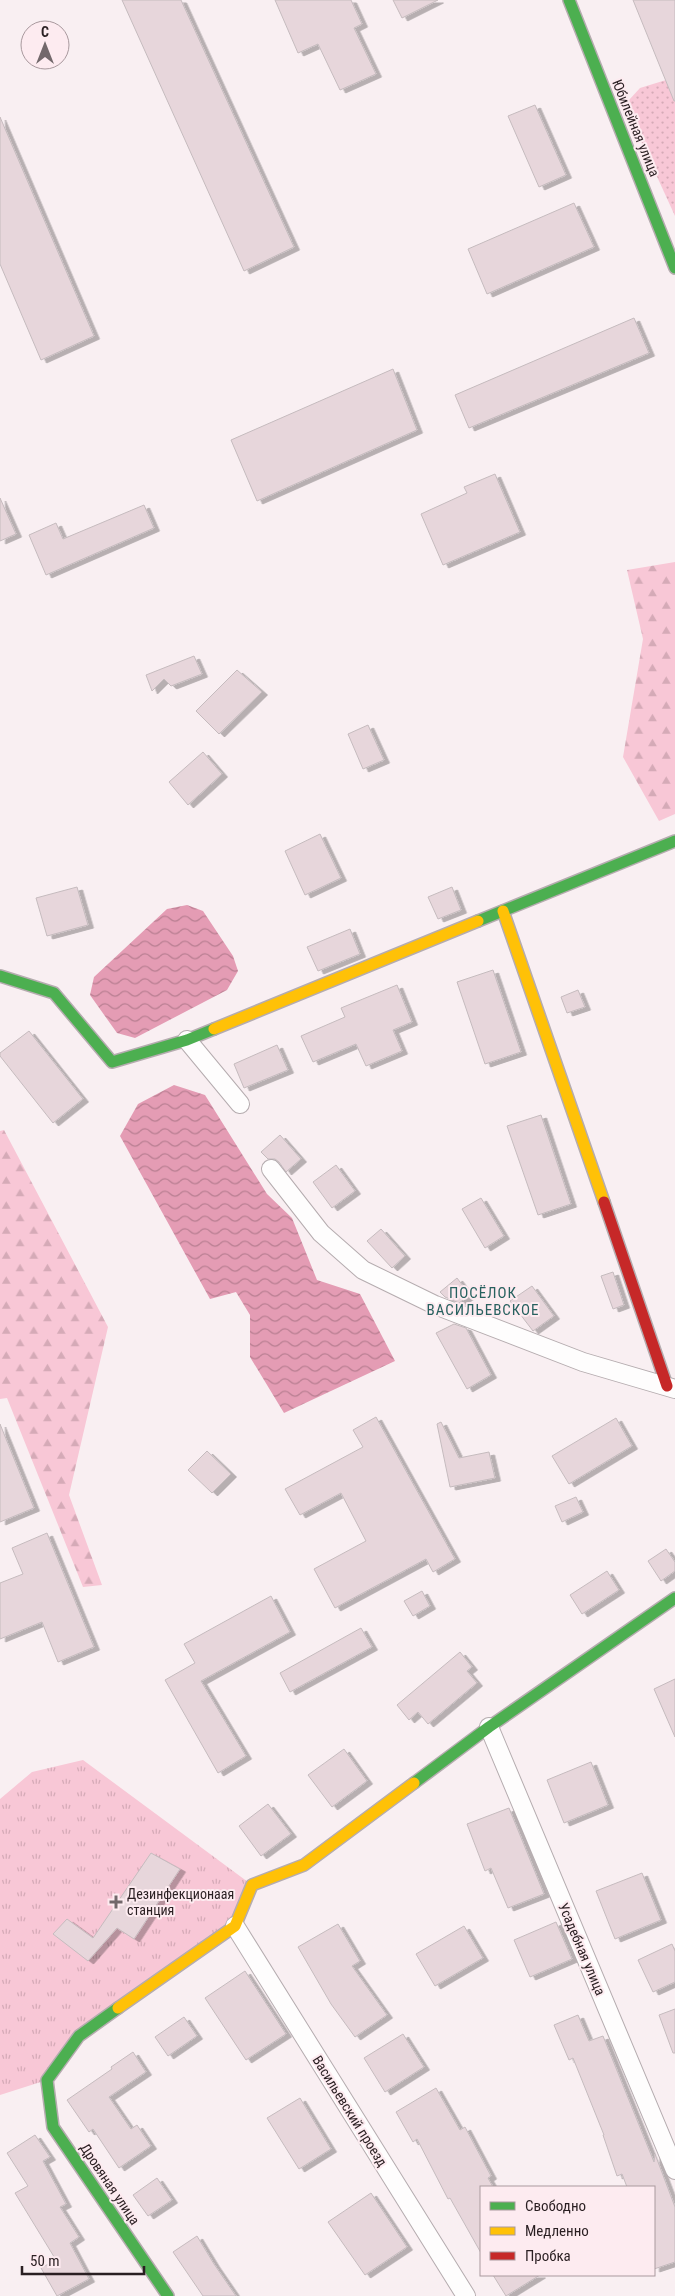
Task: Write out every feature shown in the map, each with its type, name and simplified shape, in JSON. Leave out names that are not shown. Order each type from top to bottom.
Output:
[{"type":"street","name":"Юбилейная улица","points":[[569,0],[675,268]]},
{"type":"street","points":[[0,976],[54,993],[112,1062],[187,1040],[675,841]]},
{"type":"street","points":[[503,911],[671,1388]]},
{"type":"street","points":[[187,1040],[240,1104]]},
{"type":"street","points":[[271,1169],[321,1233],[363,1270],[435,1305],[583,1362],[671,1388]]},
{"type":"street","points":[[235,1926],[252,1885],[304,1865],[489,1727],[675,1598]]},
{"type":"street","name":"Усадебная улица","points":[[489,1727],[675,2170]]},
{"type":"street","name":"Дровяная улица","points":[[168,2296],[53,2127],[47,2080],[79,2036],[235,1926]]},
{"type":"street","name":"Васильевский проезд","points":[[235,1926],[466,2296]]},
{"type":"green space","points":[[666,80],[675,98],[675,216],[628,113],[629,100],[640,88]]},
{"type":"green space","points":[[675,562],[675,814],[659,821],[623,757],[643,639],[627,570]]},
{"type":"green space","points":[[4,1130],[108,1327],[69,1495],[102,1585],[83,1587],[7,1398],[0,1399],[0,1131]]},
{"type":"green space","points":[[83,1760],[252,1885],[235,1926],[79,2036],[47,2080],[0,2095],[0,1799],[32,1772]]},
{"type":"water","points":[[187,905],[203,911],[233,956],[238,971],[227,990],[135,1038],[117,1033],[90,995],[94,977],[167,909]]},
{"type":"water","points":[[174,1085],[205,1095],[267,1194],[292,1218],[317,1280],[360,1294],[395,1361],[284,1413],[250,1357],[250,1315],[236,1292],[210,1299],[120,1136],[138,1104]]},
{"type":"building","points":[[122,0],[181,0],[294,247],[244,271]]},
{"type":"building","points":[[275,0],[351,0],[362,24],[354,28],[376,74],[340,90],[318,44],[298,53]]},
{"type":"building","points":[[393,0],[438,0],[402,18]]},
{"type":"building","points":[[633,0],[675,0],[675,101],[674,101]]},
{"type":"building","points":[[535,105],[566,175],[539,187],[508,116]]},
{"type":"building","points":[[0,117],[94,336],[41,360],[0,264]]},
{"type":"building","points":[[574,203],[594,247],[487,294],[468,249]]},
{"type":"building","points":[[634,318],[649,353],[469,428],[455,395]]},
{"type":"building","points":[[393,369],[417,430],[257,501],[231,440]]},
{"type":"building","points":[[495,474],[520,532],[443,565],[421,514],[467,493],[464,487]]},
{"type":"building","points":[[0,498],[16,534],[0,541]]},
{"type":"building","points":[[144,505],[154,528],[46,575],[29,535],[56,523],[63,539]]},
{"type":"building","points":[[194,656],[202,674],[171,686],[164,679],[152,691],[146,675]]},
{"type":"building","points":[[237,670],[262,692],[219,734],[196,711]]},
{"type":"building","points":[[368,725],[384,760],[363,769],[348,734]]},
{"type":"building","points":[[203,752],[222,774],[188,805],[169,782]]},
{"type":"building","points":[[320,834],[341,878],[305,895],[285,851]]},
{"type":"building","points":[[77,887],[88,925],[47,936],[36,898]]},
{"type":"building","points":[[452,887],[461,910],[438,919],[428,897]]},
{"type":"building","points":[[350,929],[360,954],[318,971],[307,947]]},
{"type":"building","points":[[493,970],[521,1052],[485,1064],[457,982]]},
{"type":"building","points":[[397,985],[412,1022],[393,1030],[402,1051],[366,1066],[356,1044],[313,1062],[301,1036],[345,1017],[341,1008]]},
{"type":"building","points":[[578,990],[585,1007],[567,1013],[561,997]]},
{"type":"building","points":[[29,1031],[83,1099],[53,1123],[0,1056],[0,1053]]},
{"type":"building","points":[[277,1045],[288,1070],[244,1088],[234,1064]]},
{"type":"building","points":[[541,1115],[571,1204],[538,1215],[507,1126]]},
{"type":"building","points":[[280,1135],[301,1159],[286,1172],[279,1162],[275,1159],[268,1159],[261,1152]]},
{"type":"building","points":[[336,1165],[355,1191],[332,1208],[313,1182]]},
{"type":"building","points":[[481,1198],[504,1236],[485,1248],[462,1209]]},
{"type":"building","points":[[381,1229],[405,1256],[392,1268],[367,1241]]},
{"type":"building","points":[[613,1272],[624,1305],[613,1309],[601,1276]]},
{"type":"building","points":[[457,1278],[470,1295],[459,1303],[445,1297],[440,1292]]},
{"type":"building","points":[[532,1286],[554,1316],[533,1331],[510,1301]]},
{"type":"building","points":[[454,1324],[466,1328],[491,1375],[467,1389],[436,1333]]},
{"type":"building","points":[[376,1417],[455,1559],[433,1572],[426,1559],[335,1608],[314,1569],[366,1541],[341,1493],[300,1515],[285,1489],[363,1447],[353,1430]]},
{"type":"building","points":[[616,1418],[632,1446],[569,1484],[552,1456]]},
{"type":"building","points":[[441,1422],[459,1458],[489,1452],[495,1478],[450,1487],[437,1424]]},
{"type":"building","points":[[0,1424],[34,1508],[0,1522]]},
{"type":"building","points":[[207,1451],[231,1474],[212,1493],[188,1470]]},
{"type":"building","points":[[576,1497],[583,1512],[562,1522],[555,1506]]},
{"type":"building","points":[[47,1533],[94,1647],[58,1662],[42,1622],[0,1639],[0,1583],[23,1574],[12,1548]]},
{"type":"building","points":[[666,1549],[675,1562],[675,1571],[661,1581],[648,1561]]},
{"type":"building","points":[[607,1571],[619,1590],[582,1614],[570,1595]]},
{"type":"building","points":[[422,1591],[430,1606],[413,1616],[404,1601]]},
{"type":"building","points":[[271,1596],[290,1632],[201,1681],[246,1756],[218,1773],[165,1680],[195,1663],[184,1644]]},
{"type":"building","points":[[361,1628],[372,1647],[290,1692],[280,1673]]},
{"type":"building","points":[[460,1652],[472,1667],[467,1671],[477,1683],[428,1724],[418,1712],[409,1720],[397,1705]]},
{"type":"building","points":[[675,1679],[675,1737],[654,1689]]},
{"type":"building","points":[[344,1749],[367,1781],[332,1807],[308,1775]]},
{"type":"building","points":[[591,1762],[608,1805],[564,1823],[547,1780]]},
{"type":"building","points":[[268,1804],[291,1834],[261,1856],[239,1826]]},
{"type":"building","points":[[509,1808],[544,1894],[508,1908],[491,1868],[485,1871],[467,1824]]},
{"type":"building","points":[[151,1853],[180,1869],[134,1939],[117,1928],[88,1961],[53,1934],[67,1919],[93,1938]]},
{"type":"building","points":[[642,1873],[661,1920],[615,1939],[596,1891]]},
{"type":"building","points":[[556,1922],[572,1959],[530,1977],[514,1940]]},
{"type":"building","points":[[338,1924],[360,1961],[352,1966],[387,2015],[355,2037],[331,2004],[298,1947]]},
{"type":"building","points":[[464,1926],[483,1958],[435,1986],[416,1954]]},
{"type":"building","points":[[672,1944],[675,1951],[675,1982],[653,1992],[638,1960]]},
{"type":"building","points":[[245,1971],[286,2034],[246,2060],[205,1998]]},
{"type":"building","points":[[675,2009],[675,2053],[673,2053],[659,2015]]},
{"type":"building","points":[[578,2015],[589,2041],[603,2036],[654,2162],[655,2154],[675,2207],[675,2262],[655,2269],[655,2186],[627,2186],[622,2174],[617,2176],[604,2135],[573,2058],[569,2060],[554,2025]]},
{"type":"building","points":[[184,2017],[197,2036],[168,2056],[155,2037]]},
{"type":"building","points":[[403,2034],[424,2067],[385,2092],[364,2058]]},
{"type":"building","points":[[133,2052],[146,2072],[109,2097],[131,2129],[137,2125],[151,2146],[119,2168],[93,2129],[89,2132],[67,2100]]},
{"type":"building","points":[[436,2088],[460,2130],[465,2127],[491,2176],[488,2178],[492,2186],[480,2186],[480,2251],[450,2198],[448,2199],[417,2139],[413,2142],[396,2112]]},
{"type":"building","points":[[300,2098],[331,2149],[299,2169],[267,2118]]},
{"type":"building","points":[[35,2135],[50,2157],[43,2161],[66,2204],[60,2207],[79,2237],[70,2243],[89,2279],[57,2296],[41,2268],[56,2260],[15,2193],[28,2186],[7,2153]]},
{"type":"building","points":[[157,2178],[172,2200],[148,2216],[133,2195]]},
{"type":"building","points":[[371,2193],[407,2247],[365,2275],[328,2222]]},
{"type":"building","points":[[197,2236],[236,2296],[203,2296],[173,2252]]},
{"type":"building","points":[[494,2276],[538,2276],[506,2296]]},
{"type":"traffic: fast","points":[[569,0],[675,268]]},
{"type":"traffic: fast","points":[[478,921],[675,841]]},
{"type":"traffic: fast","points":[[0,976],[54,993],[112,1062],[187,1040],[214,1029]]},
{"type":"traffic: fast","points":[[414,1783],[489,1727],[675,1598]]},
{"type":"traffic: fast","points":[[118,2008],[79,2036],[47,2080],[53,2127],[168,2296]]},
{"type":"traffic: slow","points":[[503,911],[604,1202]]},
{"type":"traffic: slow","points":[[214,1029],[478,921]]},
{"type":"traffic: slow","points":[[118,2008],[235,1926],[252,1885],[304,1865],[414,1783]]},
{"type":"traffic: jam","points":[[604,1202],[667,1386]]},
{"type":"place","name":"Дезинфекционаая станция","points":[[116,1902]]},
{"type":"district","name":"ПОСЁЛОК ВАСИЛЬЕВСКОЕ","points":[[483,1302]]}]
